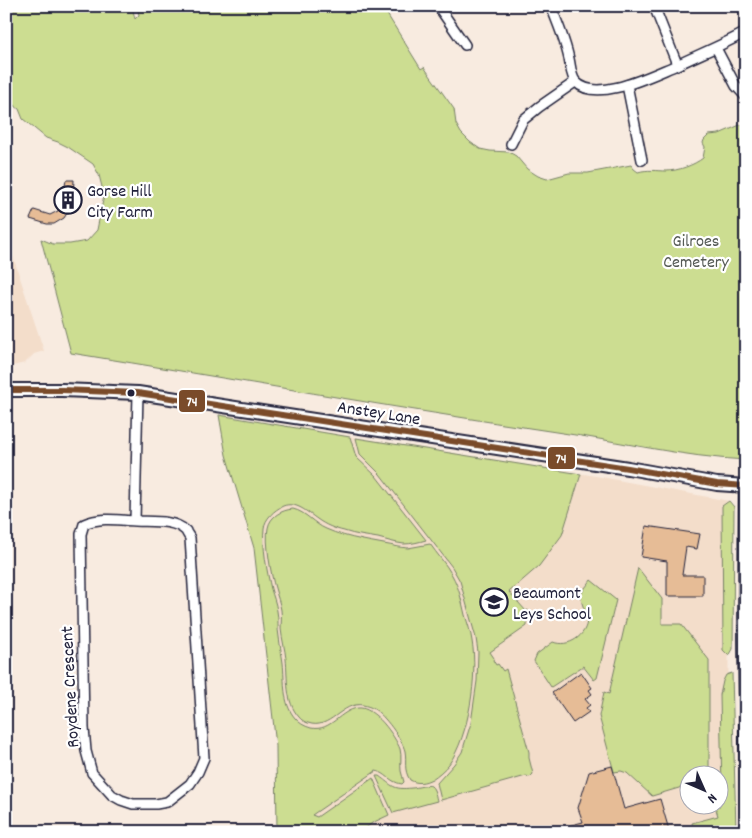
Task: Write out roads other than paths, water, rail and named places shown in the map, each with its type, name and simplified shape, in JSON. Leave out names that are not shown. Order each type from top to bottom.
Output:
[{"type":"main road","name":"Anstey Lane","points":[[6,390],[138,393],[628,468],[717,484],[745,486]]},
{"type":"street","points":[[438,6],[465,45]]},
{"type":"street","points":[[551,6],[569,54],[575,82],[596,90],[612,89],[635,83],[716,48],[746,32]]},
{"type":"street","points":[[654,6],[678,64]]},
{"type":"street","points":[[716,48],[736,86],[746,97]]},
{"type":"street","points":[[511,144],[523,120],[575,82]]},
{"type":"street","points":[[627,85],[642,160]]},
{"type":"street","points":[[135,522],[138,393]]},
{"type":"street","points":[[745,486],[746,832]]},
{"type":"street","name":"Roydene Crescent","points":[[121,520],[135,522],[170,523],[180,527],[190,538],[204,758],[190,784],[167,802],[156,804],[133,804],[112,795],[92,773],[86,750],[84,728],[82,528],[84,524],[92,521],[121,520]]},
{"type":"place","name":"Gorse Hill City Farm","points":[[68,200]]},
{"type":"place","name":"Beaumont Leys School","points":[[494,602]]},
{"type":"park label","name":"Gilroes Cemetery","points":[[696,250]]}]
